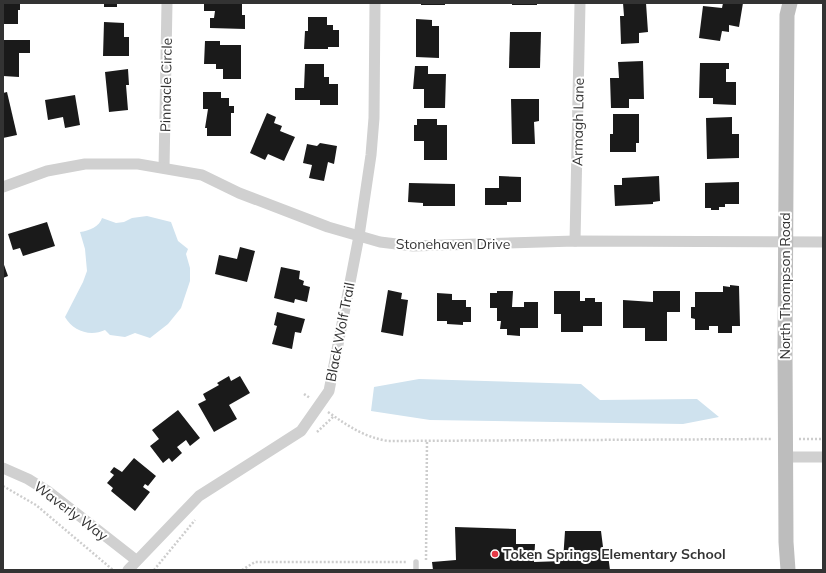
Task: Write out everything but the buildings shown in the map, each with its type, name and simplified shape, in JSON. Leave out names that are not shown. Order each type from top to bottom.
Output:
[{"type":"street","name":"Pinnacle Circle","points":[[164,168],[167,3]]},
{"type":"street","name":"Black Wolf Trail","points":[[128,570],[199,496],[301,431],[329,391],[360,236],[371,155],[374,118],[375,3]]},
{"type":"street","name":"Armagh Lane","points":[[575,241],[580,3]]},
{"type":"street","name":"North Thompson Road","points":[[788,570],[786,542],[786,242],[787,15],[790,3]]},
{"type":"street","name":"Stonehaven Drive","points":[[3,187],[47,171],[85,164],[138,164],[202,176],[252,198],[328,227],[380,242],[412,246],[575,241],[823,242]]},
{"type":"street","points":[[786,457],[823,457]]},
{"type":"street","name":"Waverly Way","points":[[3,468],[28,479],[49,492],[136,560]]},
{"type":"lane","points":[[416,562],[416,570]]},
{"type":"path","points":[[304,394],[350,428],[373,438],[388,441],[823,439]]},
{"type":"path","points":[[312,436],[334,416]]},
{"type":"path","points":[[242,570],[255,562],[426,562],[427,440]]},
{"type":"path","points":[[3,486],[36,505],[113,570]]},
{"type":"path","points":[[154,570],[198,516]]},
{"type":"water","points":[[147,216],[171,222],[178,241],[188,249],[186,254],[190,268],[190,281],[181,308],[168,324],[150,338],[135,333],[125,337],[110,335],[105,330],[88,333],[77,329],[68,322],[65,317],[87,271],[85,249],[80,232],[94,228],[102,218],[116,223],[124,222],[132,218]]},
{"type":"water","points":[[419,379],[581,384],[600,400],[697,399],[719,417],[683,424],[430,420],[371,411],[374,387]]},
{"type":"place","name":"Token Springs Elementary School","points":[[495,554]]}]
